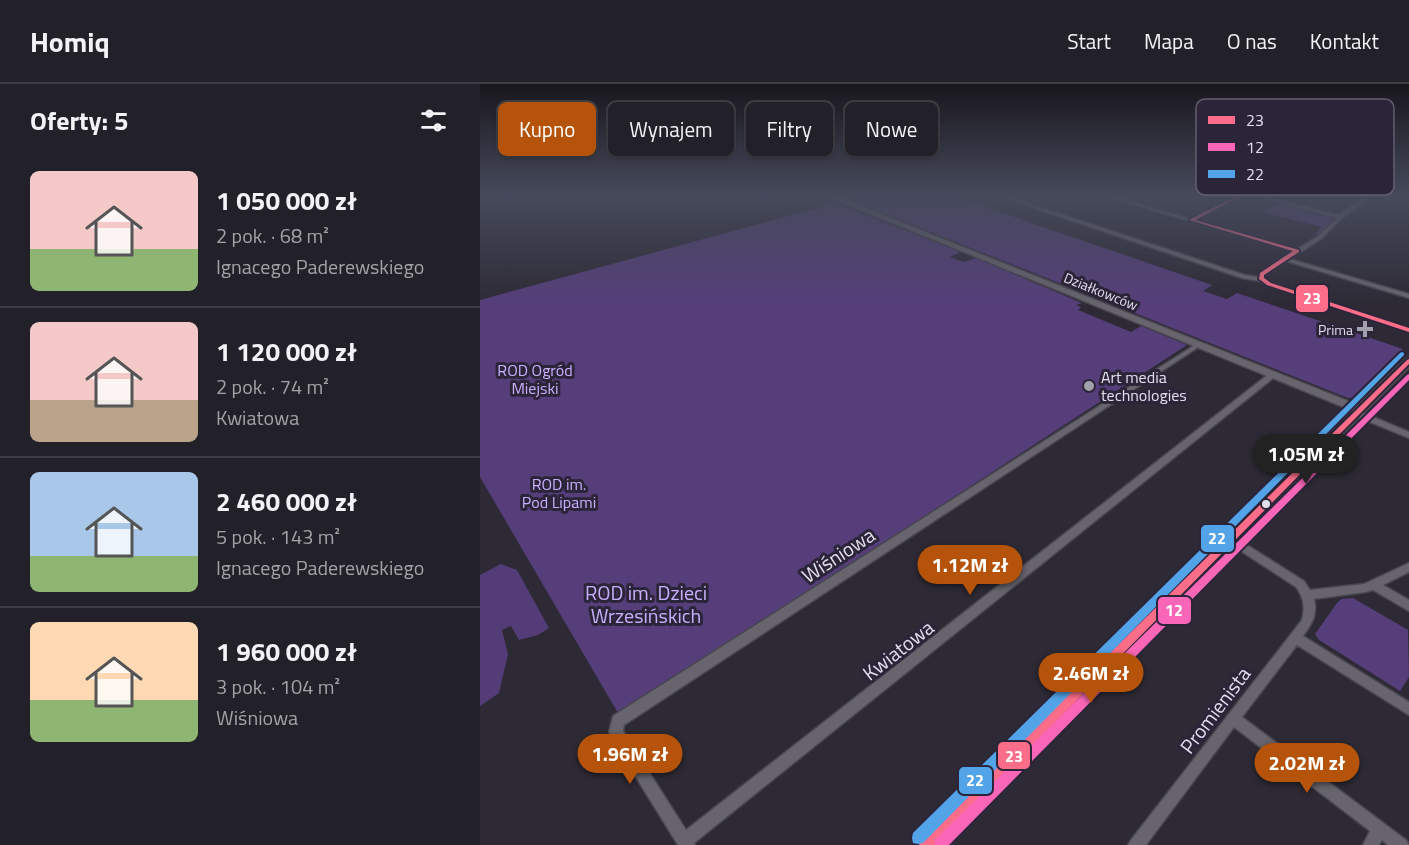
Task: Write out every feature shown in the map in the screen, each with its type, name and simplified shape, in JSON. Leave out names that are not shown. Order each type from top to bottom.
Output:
[{"type":"street","name":"Działkowców","points":[[920,233],[1273,375],[1358,412]]},
{"type":"street","points":[[1110,233],[1244,277],[1261,279],[1269,284],[1409,330]]},
{"type":"street","points":[[1234,233],[1297,251]]},
{"type":"street","points":[[1261,279],[1262,274],[1325,233]]},
{"type":"street","points":[[1285,259],[1409,296]]},
{"type":"street","name":"Wiśniowa","points":[[686,843],[616,732],[618,721],[1198,345]]},
{"type":"street","points":[[926,845],[1409,361]]},
{"type":"street","name":"Kwiatowa","points":[[686,843],[1273,375]]},
{"type":"street","points":[[1358,412],[1409,435]]},
{"type":"street","points":[[1231,539],[1287,574],[1308,595],[1351,591],[1375,585],[1409,567]]},
{"type":"street","points":[[1375,585],[1409,606]]},
{"type":"street","name":"Promienista","points":[[1136,845],[1307,622],[1311,607],[1308,595]]},
{"type":"street","points":[[1295,637],[1409,710]]},
{"type":"street","points":[[1233,718],[1401,845]]},
{"type":"street","points":[[1371,845],[1380,829]]},
{"type":"green space","points":[[728,233],[911,233],[960,252],[950,257],[963,262],[976,258],[1082,303],[1076,305],[1081,307],[1078,310],[1131,332],[1141,326],[1187,345],[618,713],[480,477],[480,300]]},
{"type":"green space","points":[[932,233],[1059,233],[1212,285],[1203,291],[1227,299],[1237,293],[1403,349],[1352,398]]},
{"type":"green space","points":[[1353,598],[1408,630],[1409,677],[1400,691],[1319,640],[1315,634],[1341,599]]},
{"type":"shaded area","points":[[501,564],[517,570],[549,628],[538,635],[519,640],[511,626],[502,630],[508,654],[499,693],[480,706],[480,575]]},
{"type":"transit line","name":"23","points":[[1234,233],[1297,251]]},
{"type":"transit line","name":"23","points":[[1297,251],[1262,274],[1261,279],[1269,284],[1409,330]]},
{"type":"transit line","name":"22","points":[[918,838],[1402,354]]},
{"type":"transit line","name":"23","points":[[925,845],[1409,361]]},
{"type":"transit line","name":"12","points":[[940,845],[1409,376]]},
{"type":"place","name":"Prima","points":[[1365,329]]},
{"type":"place","name":"Art media technologies","points":[[1089,386]]},
{"type":"park label","name":"ROD Ogród Miejski","points":[[535,379]]},
{"type":"park label","name":"ROD im. Pod Lipami","points":[[559,493]]},
{"type":"park label","name":"ROD im. Dzieci Wrzesińskich","points":[[646,604]]}]
